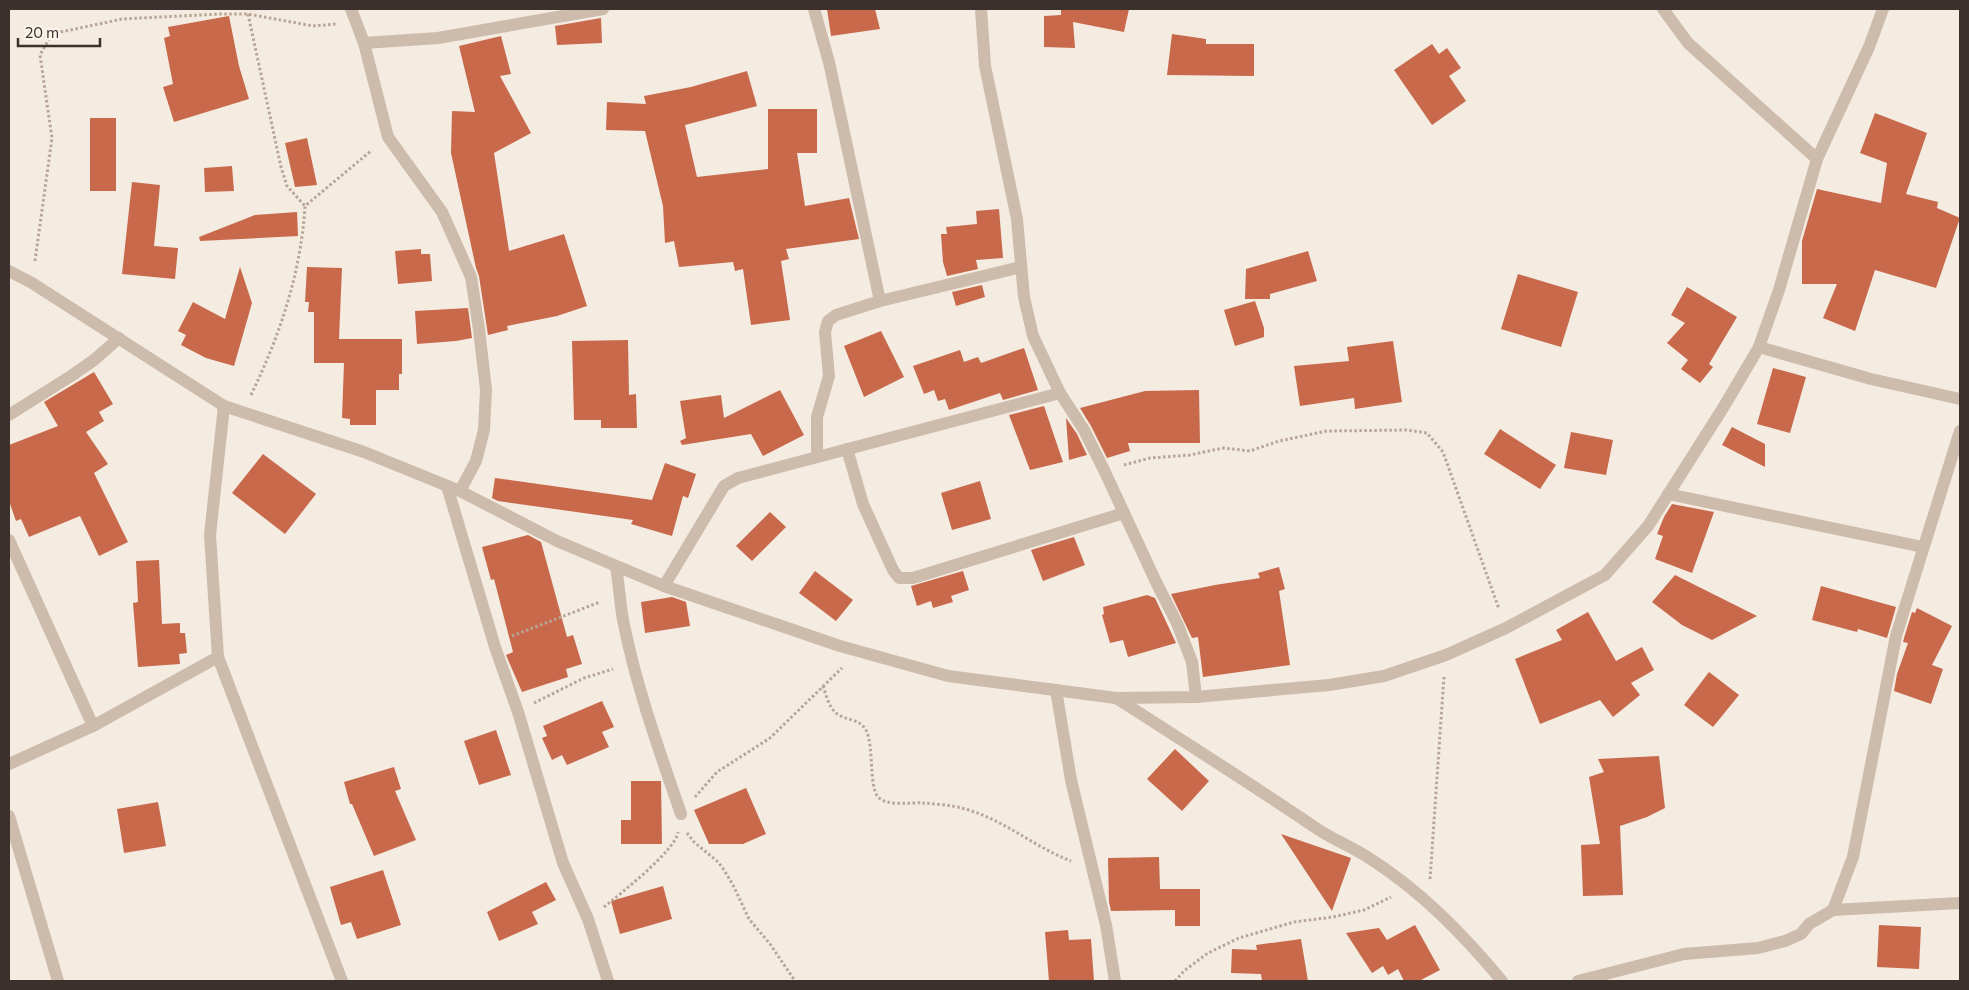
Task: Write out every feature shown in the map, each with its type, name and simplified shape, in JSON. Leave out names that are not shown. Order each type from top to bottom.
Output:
[{"type":"street","points":[[364,43],[438,38],[603,9]]},
{"type":"street","points":[[814,9],[829,62],[880,302]]},
{"type":"street","points":[[981,9],[985,66],[1017,219],[1024,297],[1033,336],[1060,393],[1084,430],[1177,622],[1192,662],[1196,696]]},
{"type":"street","points":[[1663,9],[1688,43],[1817,159]]},
{"type":"street","points":[[9,271],[32,283],[224,406],[364,452],[460,491],[557,541],[664,586],[860,651],[948,676],[1116,698],[1196,696],[1274,691],[1348,682],[1384,676],[1446,655],[1506,628],[1605,575],[1648,526],[1723,408],[1759,347],[1779,290],[1817,159],[1869,47],[1884,9]]},
{"type":"street","points":[[352,13],[364,43],[388,137],[442,212],[471,277],[486,390],[484,430],[476,461],[460,491]]},
{"type":"street","points":[[817,456],[817,417],[829,376],[825,332],[828,320],[836,315],[880,302],[1021,267]]},
{"type":"street","points":[[9,415],[94,360],[119,338]]},
{"type":"street","points":[[1759,347],[1871,379],[1960,399]]},
{"type":"street","points":[[664,586],[724,486],[738,478],[1060,393]]},
{"type":"street","points":[[224,406],[210,535],[218,657],[342,981]]},
{"type":"street","points":[[1833,910],[1853,857],[1896,636],[1960,431]]},
{"type":"street","points":[[847,449],[863,504],[892,570],[899,578],[913,578],[1124,513]]},
{"type":"street","points":[[446,486],[495,647],[518,712],[563,863],[588,920],[608,981]]},
{"type":"street","points":[[1668,494],[1923,547]]},
{"type":"street","points":[[9,540],[93,726]]},
{"type":"street","points":[[616,567],[623,619],[633,662],[655,737],[681,814]]},
{"type":"street","points":[[9,764],[93,726],[218,657]]},
{"type":"street","points":[[1056,690],[1071,780],[1106,925],[1115,981]]},
{"type":"street","points":[[1116,698],[1260,790],[1315,828],[1368,857],[1411,887],[1468,941],[1502,981]]},
{"type":"street","points":[[9,816],[58,981]]},
{"type":"street","points":[[1578,981],[1684,954],[1758,948],[1784,941],[1801,934],[1810,924],[1833,910],[1960,903]]},
{"type":"path","points":[[32,283],[52,138],[40,55],[49,40],[61,32],[122,19],[248,14],[313,26],[333,24],[352,13]]},
{"type":"path","points":[[248,14],[281,167],[287,186],[304,206]]},
{"type":"path","points":[[242,413],[280,330],[300,252],[304,206],[317,193],[388,137]]},
{"type":"path","points":[[1104,470],[1150,458],[1223,448],[1250,451],[1279,441],[1327,431],[1407,430],[1427,433],[1443,452],[1506,628]]},
{"type":"path","points":[[495,647],[516,633],[575,612],[620,593]]},
{"type":"path","points":[[588,920],[632,885],[670,848],[678,836],[681,814],[717,772],[770,738],[860,651]]},
{"type":"path","points":[[1428,902],[1446,655]]},
{"type":"path","points":[[518,712],[584,678],[633,662]]},
{"type":"path","points":[[823,686],[829,702],[837,714],[857,722],[866,731],[872,755],[873,780],[876,794],[879,798],[892,802],[924,803],[965,809],[998,822],[1053,854],[1092,870]]},
{"type":"path","points":[[681,814],[687,834],[718,862],[724,870],[733,884],[749,920],[770,944],[795,981]]},
{"type":"path","points":[[1175,981],[1184,971],[1208,953],[1239,938],[1294,922],[1333,917],[1364,910],[1411,887]]},
{"type":"building","points":[[827,9],[875,9],[880,29],[831,36]]},
{"type":"building","points":[[1061,9],[1129,9],[1124,32],[1073,22],[1075,48],[1044,47],[1044,16],[1061,15]]},
{"type":"building","points":[[229,16],[239,66],[249,99],[174,122],[163,87],[173,84],[164,38],[170,36],[168,27]]},
{"type":"building","points":[[601,18],[602,43],[557,45],[555,26]]},
{"type":"building","points":[[1172,34],[1206,39],[1206,44],[1254,44],[1254,76],[1167,75]]},
{"type":"building","points":[[501,36],[511,74],[500,76],[531,133],[494,153],[509,251],[564,234],[587,306],[557,316],[507,326],[508,330],[488,335],[479,276],[451,153],[452,111],[475,112],[459,46]]},
{"type":"building","points":[[1432,44],[1439,54],[1447,48],[1461,68],[1449,76],[1466,101],[1432,125],[1394,70]]},
{"type":"building","points":[[747,71],[757,106],[685,125],[697,177],[768,169],[768,109],[817,109],[817,153],[797,153],[805,206],[849,198],[859,239],[786,249],[789,259],[781,261],[790,320],[751,325],[743,269],[735,271],[733,262],[679,267],[674,241],[665,243],[663,206],[645,131],[606,130],[607,102],[646,104],[644,96],[691,87]]},
{"type":"building","points":[[1875,113],[1927,133],[1906,194],[1938,202],[1937,208],[1960,218],[1936,288],[1875,270],[1855,331],[1823,318],[1837,284],[1802,284],[1802,241],[1817,189],[1881,203],[1887,163],[1860,153]]},
{"type":"building","points":[[90,118],[116,118],[116,191],[90,191]]},
{"type":"building","points":[[307,138],[317,185],[295,187],[285,143]]},
{"type":"building","points":[[232,166],[234,191],[205,192],[204,168]]},
{"type":"building","points":[[132,182],[160,185],[154,246],[178,248],[175,279],[122,274]]},
{"type":"building","points":[[999,209],[1003,258],[976,260],[978,269],[947,276],[943,262],[941,234],[947,234],[946,227],[977,224],[976,211]]},
{"type":"building","points":[[297,212],[298,236],[200,241],[199,237],[255,215]]},
{"type":"building","points":[[421,249],[421,254],[430,254],[432,281],[398,284],[395,251]]},
{"type":"building","points":[[1308,251],[1317,281],[1270,294],[1270,299],[1245,299],[1246,269]]},
{"type":"building","points":[[240,267],[252,303],[234,366],[206,358],[181,345],[186,335],[178,331],[193,302],[225,319]]},
{"type":"building","points":[[307,267],[342,268],[339,339],[402,339],[402,374],[399,374],[399,390],[376,390],[376,425],[350,425],[350,419],[342,418],[344,363],[314,363],[314,312],[308,312],[309,302],[305,302]]},
{"type":"building","points":[[1518,274],[1578,292],[1561,347],[1501,329]]},
{"type":"building","points":[[982,285],[985,297],[956,306],[952,292]]},
{"type":"building","points":[[1687,287],[1737,317],[1709,364],[1713,367],[1700,383],[1681,369],[1688,360],[1667,343],[1685,323],[1671,315]]},
{"type":"building","points":[[1255,301],[1264,328],[1264,337],[1235,346],[1224,310]]},
{"type":"building","points":[[468,308],[472,338],[417,344],[415,311]]},
{"type":"building","points":[[881,331],[904,377],[864,397],[844,346]]},
{"type":"building","points":[[628,340],[629,395],[636,394],[637,428],[601,428],[601,420],[574,420],[572,341]]},
{"type":"building","points":[[1393,341],[1402,402],[1355,409],[1354,398],[1300,406],[1294,366],[1349,361],[1347,347]]},
{"type":"building","points":[[1024,348],[1038,390],[1003,400],[1000,393],[949,410],[945,399],[938,401],[934,390],[924,394],[913,366],[960,350],[964,362],[978,357],[981,363]]},
{"type":"building","points":[[1773,368],[1806,377],[1790,433],[1757,424]]},
{"type":"building","points":[[94,372],[113,404],[99,412],[104,421],[86,432],[108,464],[94,473],[128,542],[99,556],[80,516],[29,537],[21,519],[16,521],[9,501],[9,445],[58,426],[44,402]]},
{"type":"building","points":[[780,390],[804,435],[763,456],[751,434],[682,445],[680,441],[686,438],[680,401],[721,395],[724,418]]},
{"type":"building","points":[[1199,390],[1200,443],[1128,443],[1130,451],[1107,458],[1080,408],[1145,391]]},
{"type":"building","points":[[1044,406],[1063,462],[1030,470],[1009,415]]},
{"type":"building","points":[[1066,418],[1077,434],[1087,455],[1069,460]]},
{"type":"building","points":[[1732,427],[1765,444],[1765,467],[1722,445]]},
{"type":"building","points":[[1500,429],[1556,465],[1540,489],[1484,454]]},
{"type":"building","points":[[1571,432],[1613,440],[1606,475],[1564,468]]},
{"type":"building","points":[[263,454],[316,494],[285,534],[232,493]]},
{"type":"building","points":[[665,463],[696,474],[688,498],[683,496],[672,536],[631,524],[633,520],[498,501],[492,498],[495,478],[652,500]]},
{"type":"building","points":[[980,481],[991,519],[952,530],[941,493]]},
{"type":"building","points":[[1672,504],[1714,512],[1692,573],[1655,559],[1663,536],[1657,534]]},
{"type":"building","points":[[770,512],[786,527],[752,561],[736,546]]},
{"type":"building","points":[[528,535],[541,542],[567,637],[573,635],[582,664],[566,669],[568,677],[522,692],[506,655],[513,652],[494,579],[491,580],[482,547]]},
{"type":"building","points":[[1074,537],[1085,565],[1043,581],[1031,550]]},
{"type":"building","points":[[159,560],[162,624],[180,623],[180,633],[185,633],[187,653],[179,654],[180,664],[138,667],[133,603],[138,602],[136,561]]},
{"type":"building","points":[[1279,567],[1285,589],[1279,591],[1290,665],[1203,677],[1198,637],[1192,638],[1171,594],[1260,578],[1258,573]]},
{"type":"building","points":[[815,571],[853,600],[836,621],[799,593]]},
{"type":"building","points":[[963,571],[969,590],[951,596],[953,602],[933,608],[931,601],[917,606],[911,586]]},
{"type":"building","points":[[1675,575],[1757,616],[1712,640],[1682,625],[1652,602]]},
{"type":"building","points":[[1821,586],[1896,607],[1887,638],[1858,629],[1857,632],[1812,620]]},
{"type":"building","points":[[1147,595],[1155,598],[1176,643],[1128,657],[1123,640],[1110,643],[1102,615],[1104,614],[1103,607]]},
{"type":"building","points":[[672,597],[686,602],[690,626],[645,633],[641,602]]},
{"type":"building","points":[[1917,608],[1952,626],[1932,665],[1943,669],[1931,704],[1894,691],[1897,674],[1908,643],[1903,642],[1904,638],[1912,612],[1915,613]]},
{"type":"building","points":[[1588,612],[1616,661],[1642,647],[1654,670],[1631,683],[1640,695],[1613,717],[1600,700],[1540,724],[1515,659],[1562,640],[1556,630]]},
{"type":"building","points":[[1709,672],[1739,695],[1713,727],[1684,705]]},
{"type":"building","points":[[602,701],[614,727],[602,732],[609,747],[567,765],[562,755],[552,760],[542,738],[547,736],[543,726]]},
{"type":"building","points":[[496,730],[511,775],[479,785],[464,741]]},
{"type":"building","points":[[1175,749],[1209,781],[1182,811],[1147,779]]},
{"type":"building","points":[[1659,756],[1665,808],[1647,817],[1620,826],[1623,895],[1583,896],[1581,845],[1600,844],[1589,777],[1604,772],[1598,759]]},
{"type":"building","points":[[394,767],[401,789],[395,791],[416,840],[374,856],[352,804],[350,804],[344,782]]},
{"type":"building","points":[[631,781],[661,781],[662,844],[621,844],[621,820],[631,820]]},
{"type":"building","points":[[746,788],[766,834],[743,844],[709,844],[694,810]]},
{"type":"building","points":[[158,802],[166,846],[124,853],[117,809]]},
{"type":"building","points":[[1281,834],[1351,858],[1332,911]]},
{"type":"building","points":[[1159,857],[1160,889],[1200,889],[1200,926],[1175,926],[1175,910],[1111,911],[1108,858]]},
{"type":"building","points":[[383,870],[401,925],[357,939],[351,922],[341,925],[330,887]]},
{"type":"building","points":[[546,882],[556,900],[532,912],[538,924],[499,941],[487,912]]},
{"type":"building","points":[[663,886],[672,919],[620,934],[611,901]]},
{"type":"building","points":[[1415,925],[1440,970],[1419,981],[1404,981],[1398,969],[1388,975],[1383,966],[1372,973],[1346,933],[1379,928],[1387,940]]},
{"type":"building","points":[[1879,925],[1921,927],[1919,969],[1877,967]]},
{"type":"building","points":[[1068,930],[1069,940],[1091,939],[1094,981],[1049,981],[1045,932]]},
{"type":"building","points":[[1301,939],[1308,981],[1262,981],[1261,974],[1231,973],[1232,949],[1257,950],[1256,945]]}]
